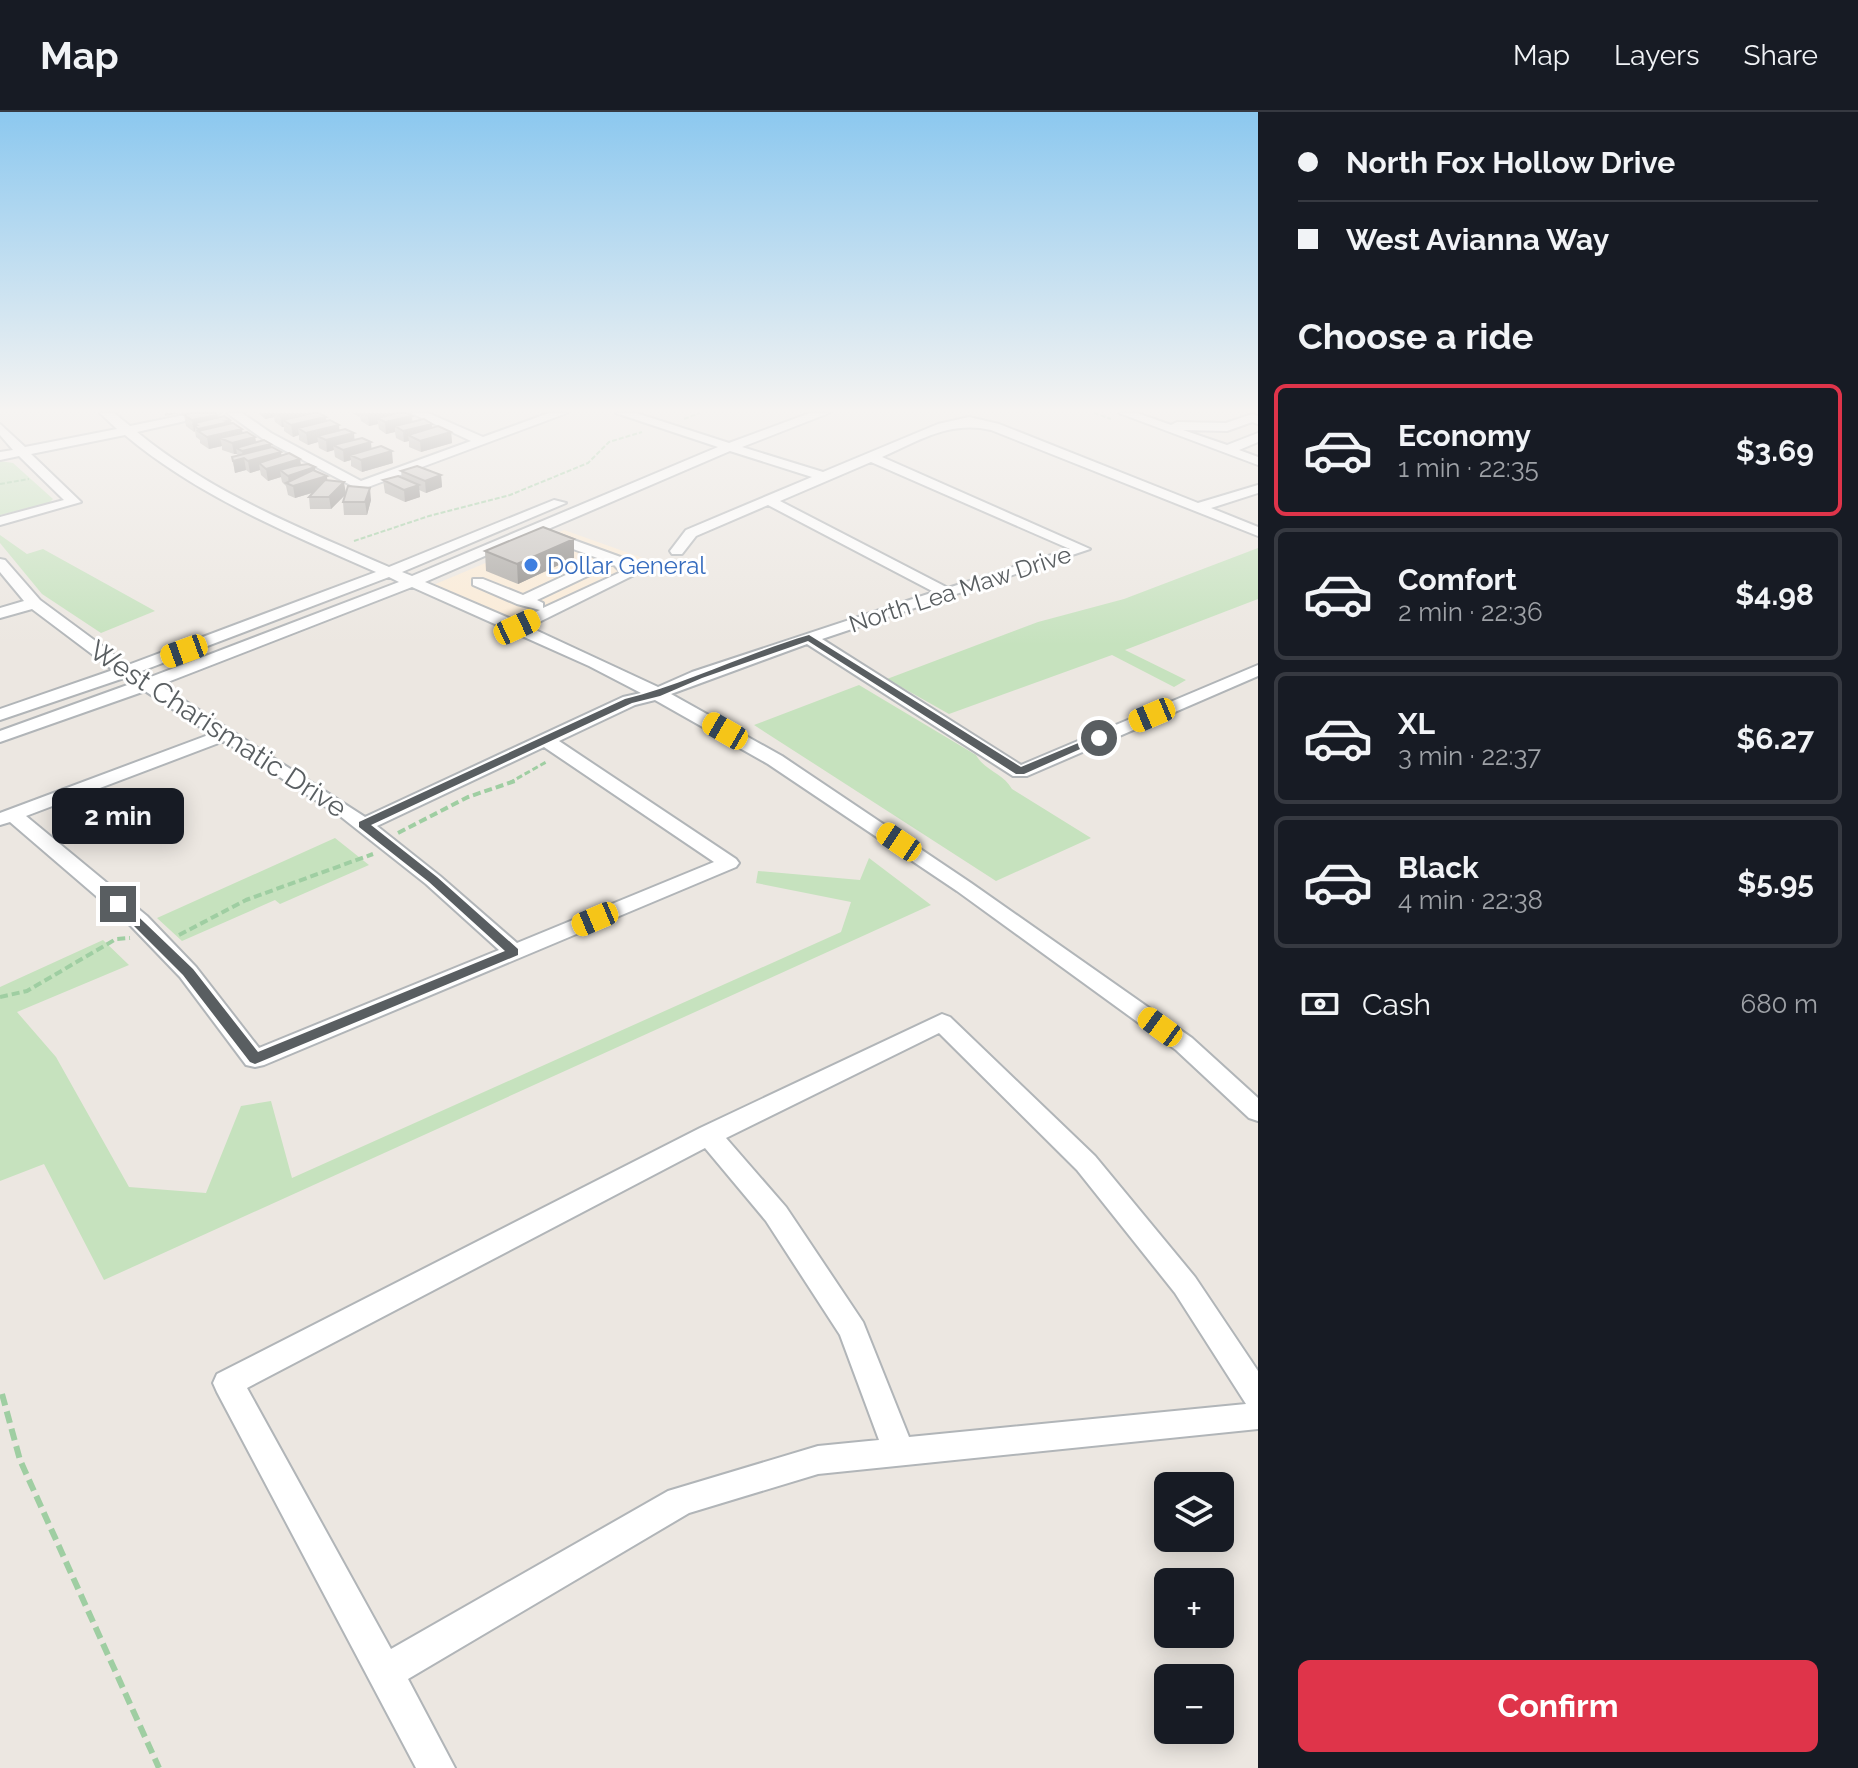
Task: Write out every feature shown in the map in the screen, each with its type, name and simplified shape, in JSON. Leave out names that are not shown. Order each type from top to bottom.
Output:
[{"type":"street","points":[[0,521],[74,502],[60,490]]},
{"type":"street","points":[[214,490],[333,549],[517,627],[657,694],[785,767],[964,887],[1184,1044],[1258,1112]]},
{"type":"street","points":[[0,715],[127,672],[391,573],[588,490]]},
{"type":"street","points":[[0,737],[146,685],[412,581],[628,490]]},
{"type":"street","points":[[677,551],[691,533],[789,490]]},
{"type":"street","name":"North Lea Maw Drive","points":[[363,825],[629,701],[657,694],[698,676],[809,638],[1083,549],[947,490]]},
{"type":"street","points":[[1153,490],[1258,532]]},
{"type":"street","points":[[1197,508],[1254,490]]},
{"type":"street","points":[[768,500],[947,593]]},
{"type":"street","points":[[517,627],[630,573],[621,562],[534,530]]},
{"type":"street","points":[[523,601],[612,559]]},
{"type":"street","name":"West Charismatic Drive","points":[[0,563],[34,603],[146,685],[363,825],[514,952]]},
{"type":"street","points":[[478,582],[549,611]]},
{"type":"street","points":[[0,613],[34,603]]},
{"type":"street","points":[[809,638],[1020,772],[1258,670]]},
{"type":"street","points":[[6,817],[224,735]]},
{"type":"street","points":[[6,817],[154,937],[188,972],[255,1059],[729,863],[545,740]]},
{"type":"street","points":[[436,1768],[228,1383],[709,1135],[942,1022],[1086,1163],[1185,1285],[1258,1397]]},
{"type":"street","points":[[709,1135],[776,1214],[853,1331],[899,1452]]},
{"type":"street","points":[[384,1673],[680,1501],[818,1460],[1258,1416]]},
{"type":"path","points":[[333,549],[429,516],[522,490]]},
{"type":"path","points":[[0,997],[27,991],[116,939],[177,936],[246,900],[368,858],[397,833],[468,797],[518,780],[564,752]]},
{"type":"path","points":[[2,1394],[20,1460],[159,1768]]},
{"type":"shaded area","points":[[564,530],[657,563],[520,628],[426,588]]},
{"type":"green space","points":[[0,490],[43,490],[53,499],[49,503],[0,515]]},
{"type":"green space","points":[[0,535],[27,554],[43,549],[155,611],[101,633],[42,594],[0,543]]},
{"type":"green space","points":[[1258,548],[1258,599],[1125,650],[1186,680],[1174,687],[1112,655],[949,714],[887,679],[1038,622],[1124,599]]},
{"type":"green space","points":[[859,685],[976,755],[1012,789],[1091,838],[996,881],[754,725]]},
{"type":"green space","points":[[335,838],[369,865],[280,904],[275,900],[182,941],[157,918]]},
{"type":"green space","points":[[869,858],[931,905],[104,1280],[44,1164],[0,1181],[0,987],[103,940],[129,965],[17,1012],[56,1057],[129,1187],[206,1193],[241,1106],[271,1101],[292,1178],[841,932],[851,902],[756,883],[758,871],[860,880]]},
{"type":"building","points":[[315,490],[336,490],[329,497],[309,497]]},
{"type":"building","points":[[347,490],[369,490],[365,502],[343,502]]},
{"type":"building","points":[[543,527],[574,539],[517,564],[485,551]]},
{"type":"place","name":"Dollar General","points":[[531,565]]},
{"type":"route","points":[[118,904],[139,921],[188,972],[255,1059],[514,952],[433,880],[363,825],[629,701],[657,694],[698,676],[809,638],[1020,772],[1099,738]]}]
